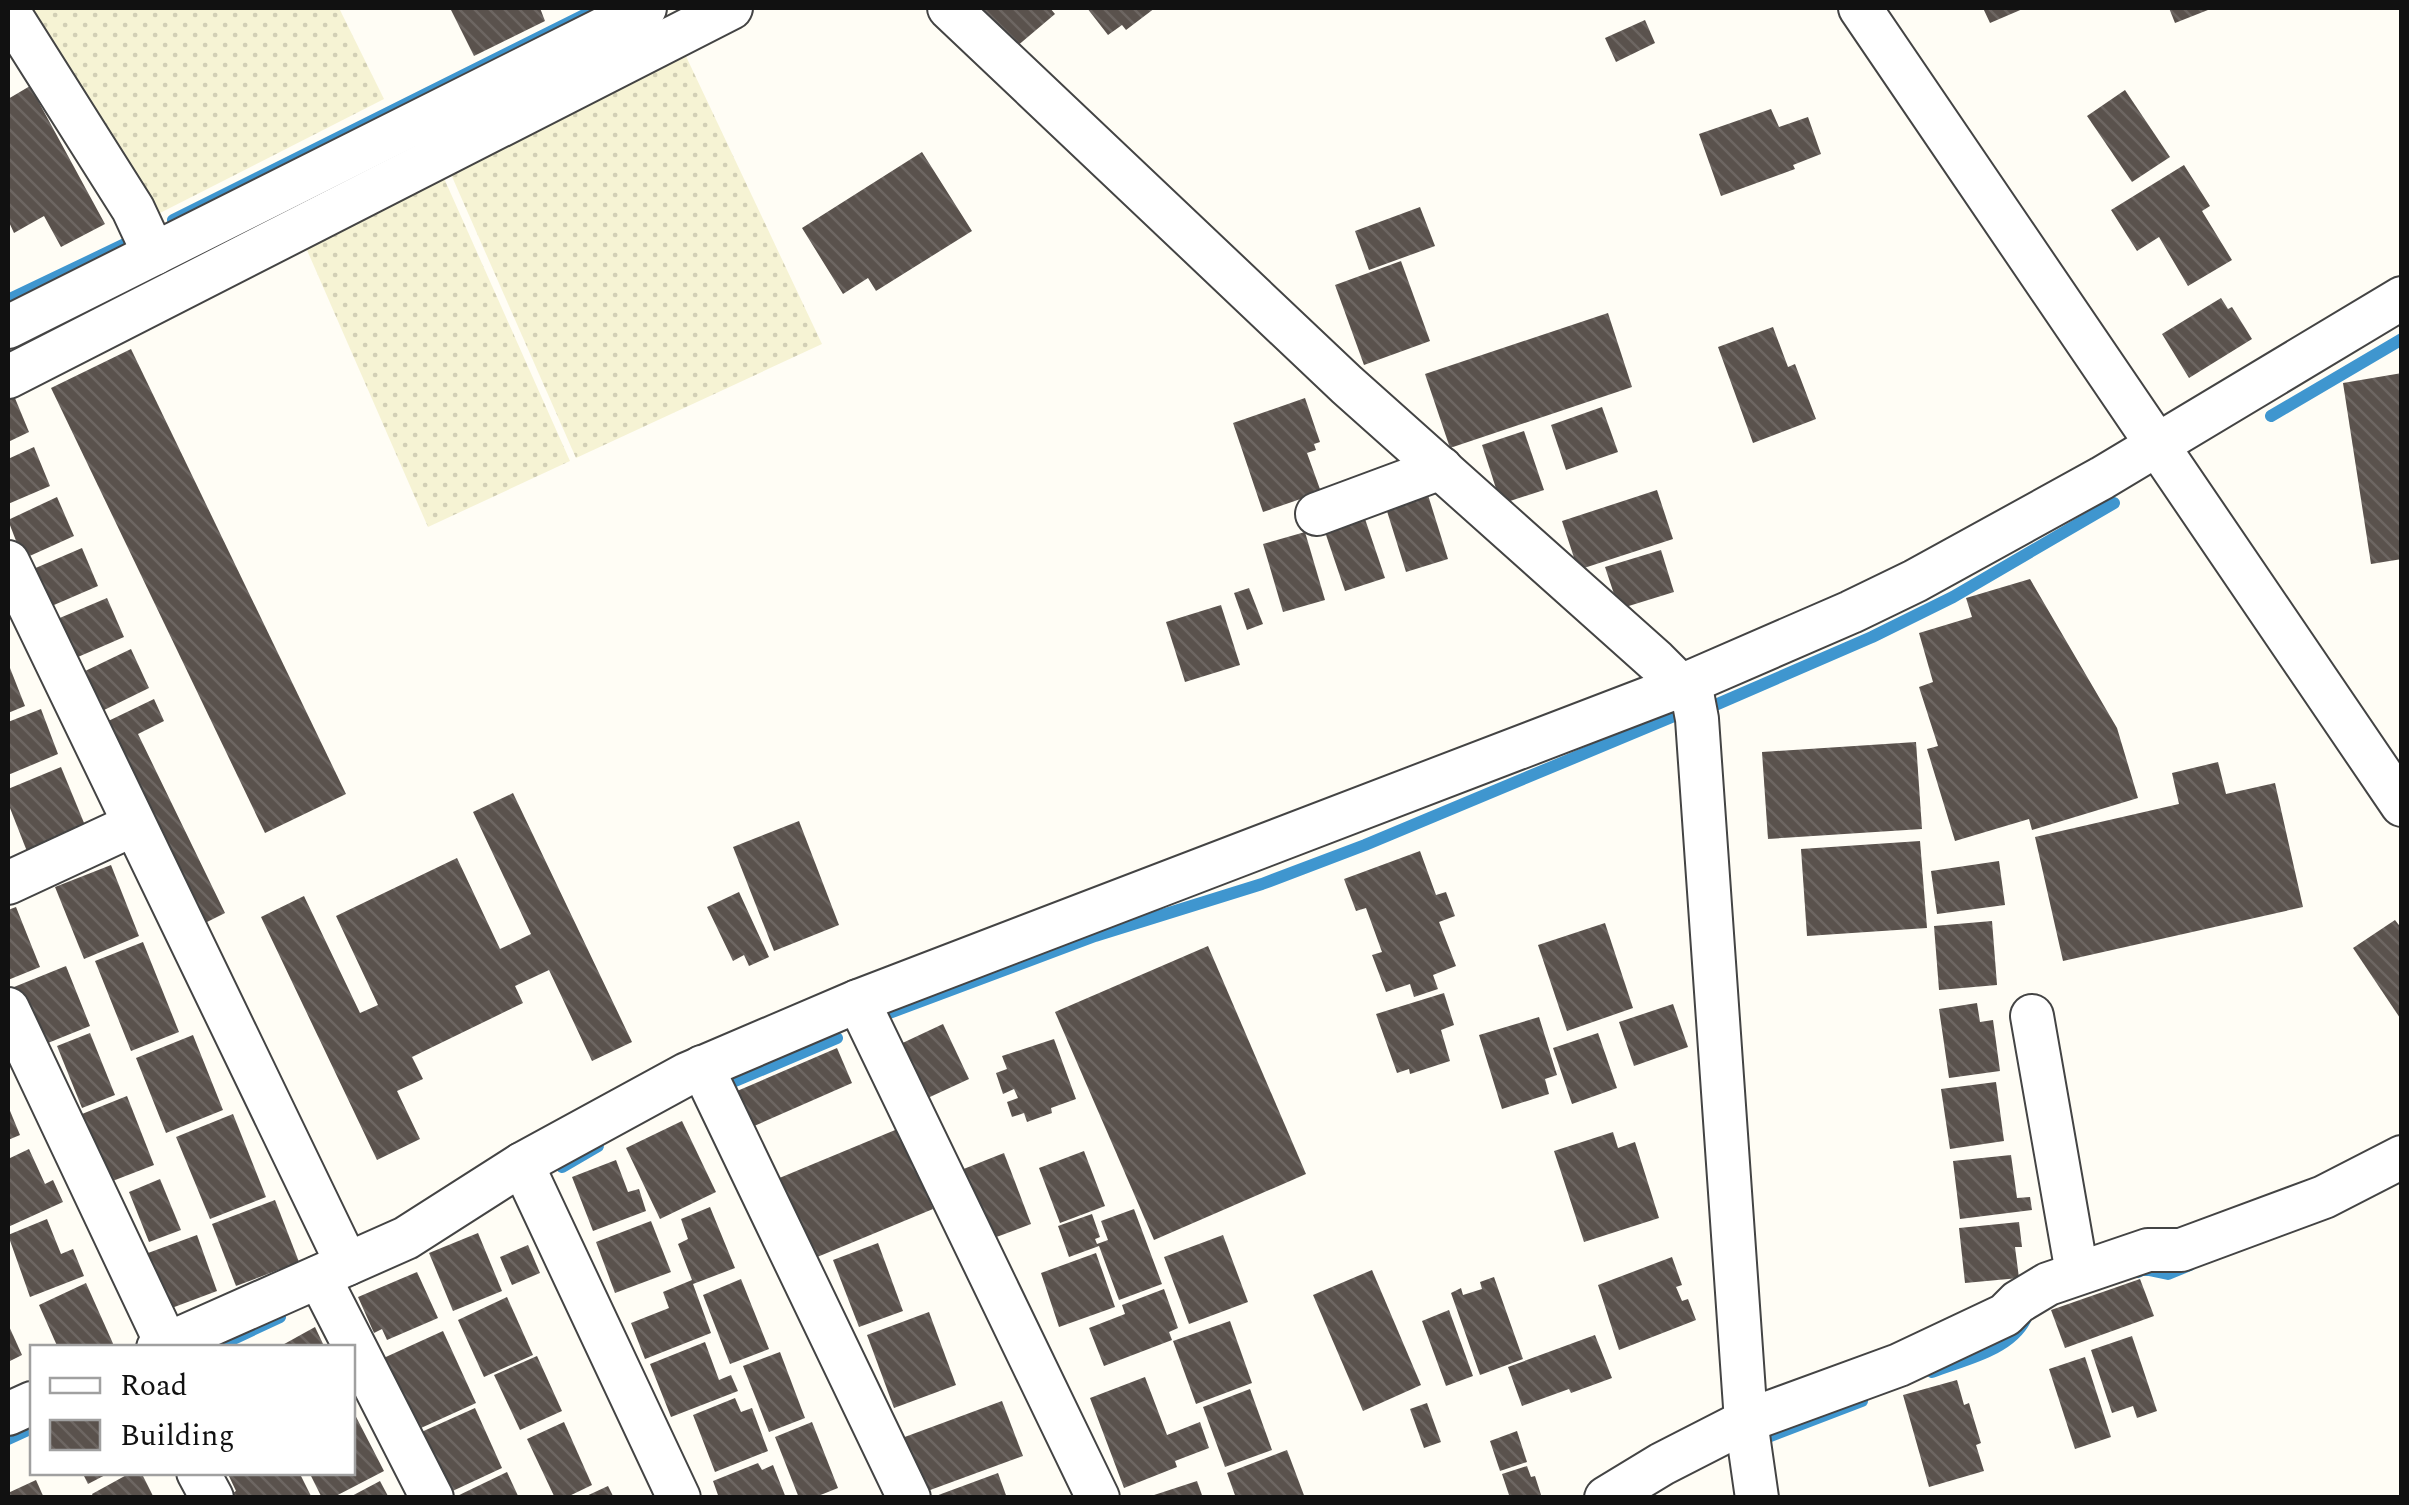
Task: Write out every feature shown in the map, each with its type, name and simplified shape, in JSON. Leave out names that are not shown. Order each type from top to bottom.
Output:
[{"type":"street","points":[[8,328],[645,8]]},
{"type":"street","points":[[8,377],[731,8]]},
{"type":"street","points":[[949,8],[1332,372],[1693,698],[1749,1437],[1758,1498]]},
{"type":"street","points":[[1860,8],[2402,805]]},
{"type":"street","points":[[8,11],[133,209],[154,254]]},
{"type":"street","points":[[164,1345],[406,1238],[522,1164],[695,1071],[858,1002],[1683,686],[1915,581],[2102,478],[2402,298]]},
{"type":"street","points":[[1317,514],[1441,468]]},
{"type":"street","points":[[8,562],[133,825],[432,1498]]},
{"type":"street","points":[[8,883],[133,825]]},
{"type":"street","points":[[858,1002],[1098,1498]]},
{"type":"street","points":[[8,1009],[162,1345]]},
{"type":"street","points":[[2032,1016],[2077,1273]]},
{"type":"street","points":[[695,1071],[909,1498]]},
{"type":"street","points":[[1606,1498],[1662,1464],[1749,1437],[1899,1366],[2006,1314],[2048,1284],[2148,1250],[2181,1250],[2324,1198],[2402,1157]]},
{"type":"street","points":[[522,1164],[679,1498]]},
{"type":"street","points":[[200,1475],[212,1498]]},
{"type":"shaded area","points":[[28,8],[339,8],[384,99],[158,214]]},
{"type":"shaded area","points":[[683,50],[822,344],[576,458],[446,163]]},
{"type":"shaded area","points":[[439,167],[570,461],[428,527],[303,241]]},
{"type":"building","points":[[450,8],[540,8],[545,21],[474,56]]},
{"type":"building","points":[[982,8],[1050,8],[1055,14],[1016,47],[981,15],[985,11]]},
{"type":"building","points":[[1087,8],[1155,8],[1126,30],[1122,25],[1108,35]]},
{"type":"building","points":[[1983,8],[2025,8],[1990,23]]},
{"type":"building","points":[[2169,8],[2213,8],[2175,23]]},
{"type":"building","points":[[1645,20],[1655,43],[1616,62],[1605,38]]},
{"type":"building","points":[[30,86],[105,224],[61,247],[44,216],[14,233],[8,220],[8,99]]},
{"type":"building","points":[[2125,90],[2170,157],[2132,182],[2087,116]]},
{"type":"building","points":[[1771,109],[1779,127],[1808,117],[1821,154],[1793,165],[1795,169],[1721,196],[1699,134]]},
{"type":"building","points":[[922,152],[972,231],[876,291],[868,278],[843,294],[802,228]]},
{"type":"building","points":[[2184,165],[2210,206],[2202,211],[2232,260],[2188,286],[2159,237],[2137,251],[2111,210]]},
{"type":"building","points":[[1420,207],[1435,246],[1369,270],[1355,231]]},
{"type":"building","points":[[1401,261],[1430,341],[1364,365],[1335,285]]},
{"type":"building","points":[[2221,298],[2228,309],[2232,307],[2252,339],[2189,378],[2162,334]]},
{"type":"building","points":[[1608,313],[1632,387],[1450,448],[1425,374]]},
{"type":"building","points":[[1773,327],[1788,367],[1795,364],[1816,419],[1753,443],[1718,347]]},
{"type":"building","points":[[131,349],[346,794],[265,833],[51,388]]},
{"type":"building","points":[[2402,373],[2402,559],[2371,564],[2343,383]]},
{"type":"building","points":[[12,391],[29,432],[8,442],[8,393]]},
{"type":"building","points":[[1305,398],[1320,442],[1314,444],[1316,450],[1307,453],[1321,492],[1263,512],[1233,423]]},
{"type":"building","points":[[1602,407],[1618,452],[1566,470],[1551,425]]},
{"type":"building","points":[[1524,431],[1544,490],[1501,504],[1482,445]]},
{"type":"building","points":[[34,447],[50,486],[8,504],[8,459]]},
{"type":"building","points":[[1657,490],[1673,539],[1578,570],[1562,521]]},
{"type":"building","points":[[1428,495],[1448,559],[1406,572],[1386,508]]},
{"type":"building","points":[[57,497],[74,536],[23,559],[8,520]]},
{"type":"building","points":[[1364,516],[1385,578],[1345,591],[1324,529]]},
{"type":"building","points":[[1305,532],[1325,600],[1283,612],[1263,544]]},
{"type":"building","points":[[82,548],[98,586],[47,608],[31,570]]},
{"type":"building","points":[[1661,550],[1674,592],[1619,609],[1605,567]]},
{"type":"building","points":[[2030,579],[2117,728],[2138,798],[2032,830],[2029,819],[1955,841],[1927,749],[1938,746],[1919,687],[1933,682],[1919,633],[1972,617],[1966,598]]},
{"type":"building","points":[[1249,588],[1263,624],[1247,630],[1234,593]]},
{"type":"building","points":[[107,598],[124,637],[71,660],[55,620]]},
{"type":"building","points":[[1221,605],[1240,665],[1185,682],[1166,622]]},
{"type":"building","points":[[131,649],[149,688],[100,712],[81,673]]},
{"type":"building","points":[[8,663],[25,706],[8,713]]},
{"type":"building","points":[[154,699],[164,721],[138,734],[225,913],[199,926],[102,724]]},
{"type":"building","points":[[41,709],[58,754],[8,775],[8,722]]},
{"type":"building","points":[[1916,742],[1922,829],[1768,839],[1762,752]]},
{"type":"building","points":[[2218,762],[2226,794],[2275,783],[2303,907],[2063,961],[2035,837],[2179,804],[2172,773]]},
{"type":"building","points":[[61,767],[89,835],[30,859],[8,803],[8,789]]},
{"type":"building","points":[[513,793],[632,1042],[592,1061],[549,970],[515,986],[523,1003],[412,1057],[423,1079],[397,1091],[420,1139],[377,1160],[261,917],[304,896],[360,1013],[378,1005],[336,916],[457,858],[500,949],[531,934],[473,812]]},
{"type":"building","points":[[799,821],[839,925],[774,951],[733,847]]},
{"type":"building","points":[[1920,841],[1927,928],[1807,936],[1801,849]]},
{"type":"building","points":[[1420,851],[1436,895],[1446,892],[1455,916],[1439,922],[1456,966],[1433,975],[1438,989],[1414,997],[1410,984],[1386,992],[1372,955],[1382,952],[1366,908],[1356,911],[1344,879]]},
{"type":"building","points":[[1999,861],[2005,905],[1937,914],[1931,871]]},
{"type":"building","points":[[111,865],[139,936],[84,959],[55,887]]},
{"type":"building","points":[[739,892],[769,957],[749,966],[744,955],[733,961],[707,907]]},
{"type":"building","points":[[16,907],[40,967],[8,980],[8,910]]},
{"type":"building","points":[[2395,920],[2402,929],[2402,1021],[2353,948]]},
{"type":"building","points":[[1992,921],[1997,985],[1939,990],[1934,926]]},
{"type":"building","points":[[1605,923],[1633,1008],[1567,1031],[1538,945]]},
{"type":"building","points":[[143,942],[179,1032],[131,1051],[95,961]]},
{"type":"building","points":[[1208,946],[1306,1174],[1154,1240],[1055,1012]]},
{"type":"building","points":[[66,966],[90,1026],[38,1047],[14,987]]},
{"type":"building","points":[[1444,993],[1454,1025],[1441,1030],[1450,1061],[1410,1074],[1409,1069],[1397,1073],[1376,1014]]},
{"type":"building","points":[[1977,1003],[1980,1022],[1993,1020],[2000,1071],[1949,1078],[1939,1009]]},
{"type":"building","points":[[1673,1004],[1688,1047],[1634,1066],[1619,1022]]},
{"type":"building","points":[[1539,1017],[1557,1075],[1545,1079],[1549,1094],[1502,1109],[1479,1035]]},
{"type":"building","points":[[943,1024],[969,1079],[919,1102],[894,1047]]},
{"type":"building","points":[[90,1033],[115,1095],[82,1108],[57,1046]]},
{"type":"building","points":[[1598,1033],[1617,1088],[1572,1104],[1553,1048]]},
{"type":"building","points":[[193,1035],[223,1110],[166,1133],[136,1058]]},
{"type":"building","points":[[1054,1039],[1076,1099],[1027,1122],[1024,1113],[1012,1117],[1007,1102],[1018,1098],[1014,1089],[1003,1094],[996,1073],[1007,1069],[1002,1056]]},
{"type":"building","points":[[837,1048],[852,1083],[745,1130],[730,1094]]},
{"type":"building","points":[[1996,1082],[2004,1141],[1950,1149],[1941,1089]]},
{"type":"building","points":[[127,1096],[154,1165],[110,1182],[82,1114]]},
{"type":"building","points":[[8,1106],[20,1135],[8,1140]]},
{"type":"building","points":[[233,1114],[266,1197],[210,1219],[176,1137]]},
{"type":"building","points":[[682,1121],[716,1192],[660,1219],[626,1148]]},
{"type":"building","points":[[900,1128],[933,1209],[810,1260],[777,1179]]},
{"type":"building","points":[[1613,1132],[1618,1148],[1635,1142],[1659,1218],[1584,1242],[1554,1151]]},
{"type":"building","points":[[29,1149],[45,1184],[53,1180],[63,1202],[8,1227],[8,1159]]},
{"type":"building","points":[[1084,1151],[1105,1206],[1060,1223],[1039,1168]]},
{"type":"building","points":[[1004,1153],[1031,1224],[983,1242],[956,1172]]},
{"type":"building","points":[[2011,1155],[2017,1198],[2030,1197],[2032,1210],[1960,1219],[1953,1161]]},
{"type":"building","points":[[616,1160],[628,1192],[639,1189],[646,1211],[593,1231],[572,1177]]},
{"type":"building","points":[[160,1179],[181,1230],[149,1242],[129,1192]]},
{"type":"building","points":[[275,1200],[299,1262],[236,1286],[212,1224]]},
{"type":"building","points":[[710,1207],[735,1268],[693,1284],[711,1333],[645,1359],[631,1323],[669,1308],[663,1292],[692,1280],[678,1244],[688,1239],[681,1219]]},
{"type":"building","points":[[1134,1209],[1162,1284],[1119,1300],[1099,1246],[1069,1257],[1058,1226],[1092,1214],[1100,1237],[1095,1239],[1097,1244],[1108,1240],[1101,1221]]},
{"type":"building","points":[[47,1219],[61,1254],[73,1249],[84,1276],[30,1297],[8,1235]]},
{"type":"building","points":[[651,1221],[671,1272],[615,1293],[596,1242]]},
{"type":"building","points":[[2019,1222],[2022,1247],[2015,1247],[2019,1278],[1965,1283],[1959,1228]]},
{"type":"building","points":[[478,1233],[502,1291],[453,1311],[429,1253]]},
{"type":"building","points":[[197,1235],[217,1291],[169,1309],[148,1253]]},
{"type":"building","points":[[1223,1235],[1248,1302],[1189,1324],[1164,1257]]},
{"type":"building","points":[[878,1243],[903,1311],[859,1327],[833,1260]]},
{"type":"building","points":[[528,1245],[540,1273],[512,1285],[500,1257]]},
{"type":"building","points":[[1096,1253],[1115,1307],[1059,1327],[1041,1273]]},
{"type":"building","points":[[1672,1257],[1682,1285],[1676,1287],[1682,1301],[1688,1299],[1696,1320],[1619,1350],[1598,1285]]},
{"type":"building","points":[[1372,1270],[1421,1385],[1363,1411],[1313,1295]]},
{"type":"building","points":[[417,1272],[438,1318],[387,1340],[382,1329],[374,1333],[358,1297]]},
{"type":"building","points":[[1494,1277],[1523,1359],[1480,1375],[1451,1293],[1461,1288],[1463,1295],[1482,1289],[1480,1282]]},
{"type":"building","points":[[741,1279],[769,1349],[730,1364],[703,1295]]},
{"type":"building","points":[[2140,1279],[2154,1316],[2065,1348],[2051,1310]]},
{"type":"building","points":[[86,1283],[114,1345],[57,1345],[39,1305]]},
{"type":"building","points":[[1164,1289],[1178,1328],[1169,1332],[1172,1340],[1104,1366],[1089,1328],[1125,1314],[1122,1305]]},
{"type":"building","points":[[507,1297],[533,1355],[484,1377],[458,1320]]},
{"type":"building","points":[[1449,1310],[1473,1376],[1446,1386],[1422,1321]]},
{"type":"building","points":[[929,1312],[956,1385],[894,1408],[867,1335]]},
{"type":"building","points":[[1230,1321],[1252,1383],[1196,1404],[1173,1341]]},
{"type":"building","points":[[8,1324],[22,1355],[8,1362]]},
{"type":"building","points":[[315,1327],[324,1345],[282,1345]]},
{"type":"building","points":[[443,1331],[476,1403],[410,1433],[377,1361]]},
{"type":"building","points":[[1595,1335],[1612,1378],[1522,1406],[1508,1367]]},
{"type":"building","points":[[2132,1336],[2157,1411],[2137,1418],[2133,1406],[2112,1413],[2091,1350]]},
{"type":"building","points":[[705,1342],[719,1380],[731,1375],[738,1391],[671,1417],[650,1364]]},
{"type":"building","points":[[780,1352],[805,1418],[769,1432],[743,1366]]},
{"type":"building","points":[[537,1356],[562,1411],[520,1430],[494,1375]]},
{"type":"building","points":[[2085,1357],[2111,1437],[2075,1449],[2049,1369]]},
{"type":"building","points":[[1145,1377],[1167,1435],[1200,1422],[1209,1448],[1175,1461],[1177,1467],[1124,1488],[1090,1398]]},
{"type":"building","points":[[1957,1380],[1964,1405],[1969,1403],[1981,1443],[1976,1445],[1984,1471],[1929,1487],[1903,1395]]},
{"type":"building","points":[[1250,1389],[1272,1450],[1225,1467],[1203,1407]]},
{"type":"building","points":[[735,1398],[741,1412],[752,1408],[768,1451],[715,1472],[693,1415]]},
{"type":"building","points":[[1002,1401],[1023,1456],[922,1493],[902,1438]]},
{"type":"building","points":[[1427,1403],[1441,1442],[1424,1448],[1410,1409]]},
{"type":"building","points":[[475,1408],[502,1468],[444,1495],[417,1434]]},
{"type":"building","points":[[355,1415],[384,1471],[332,1498],[322,1498],[310,1475],[355,1475]]},
{"type":"building","points":[[564,1422],[592,1485],[565,1498],[555,1498],[527,1439]]},
{"type":"building","points":[[812,1422],[838,1488],[813,1498],[799,1498],[775,1437]]},
{"type":"building","points":[[1517,1431],[1527,1462],[1500,1471],[1490,1441]]},
{"type":"building","points":[[1287,1450],[1305,1498],[1236,1498],[1227,1473]]},
{"type":"building","points":[[758,1463],[762,1470],[773,1465],[786,1498],[719,1498],[713,1481]]},
{"type":"building","points":[[1527,1466],[1542,1498],[1510,1498],[1502,1474]]},
{"type":"building","points":[[507,1472],[519,1498],[453,1498]]},
{"type":"building","points":[[998,1473],[1007,1498],[933,1498],[933,1497]]},
{"type":"building","points":[[84,1475],[105,1475],[88,1484]]},
{"type":"building","points":[[127,1475],[142,1475],[154,1498],[94,1498],[92,1494]]},
{"type":"building","points":[[228,1475],[300,1475],[312,1498],[224,1498],[236,1491]]},
{"type":"building","points":[[36,1480],[44,1498],[8,1498],[8,1493]]},
{"type":"building","points":[[380,1481],[389,1498],[348,1498]]},
{"type":"building","points":[[1197,1481],[1203,1498],[1148,1498],[1148,1497]]},
{"type":"building","points":[[608,1486],[614,1498],[582,1498]]},
{"type":"waterway","points":[[173,220],[598,8]]},
{"type":"waterway","points":[[8,300],[125,244]]},
{"type":"waterway","points":[[2271,416],[2402,339]]},
{"type":"waterway","points":[[1713,706],[1953,597],[2114,503]]},
{"type":"waterway","points":[[884,1015],[1095,936],[1262,884],[1674,716]]},
{"type":"waterway","points":[[735,1081],[837,1038]]},
{"type":"waterway","points":[[562,1167],[598,1146]]},
{"type":"waterway","points":[[2138,1272],[2144,1269],[2168,1274],[2190,1265]]},
{"type":"waterway","points":[[220,1345],[280,1317]]},
{"type":"waterway","points":[[1932,1372],[1996,1347],[2018,1331],[2025,1320]]},
{"type":"waterway","points":[[1755,1442],[1862,1401]]},
{"type":"waterway","points":[[8,1439],[30,1429]]}]
